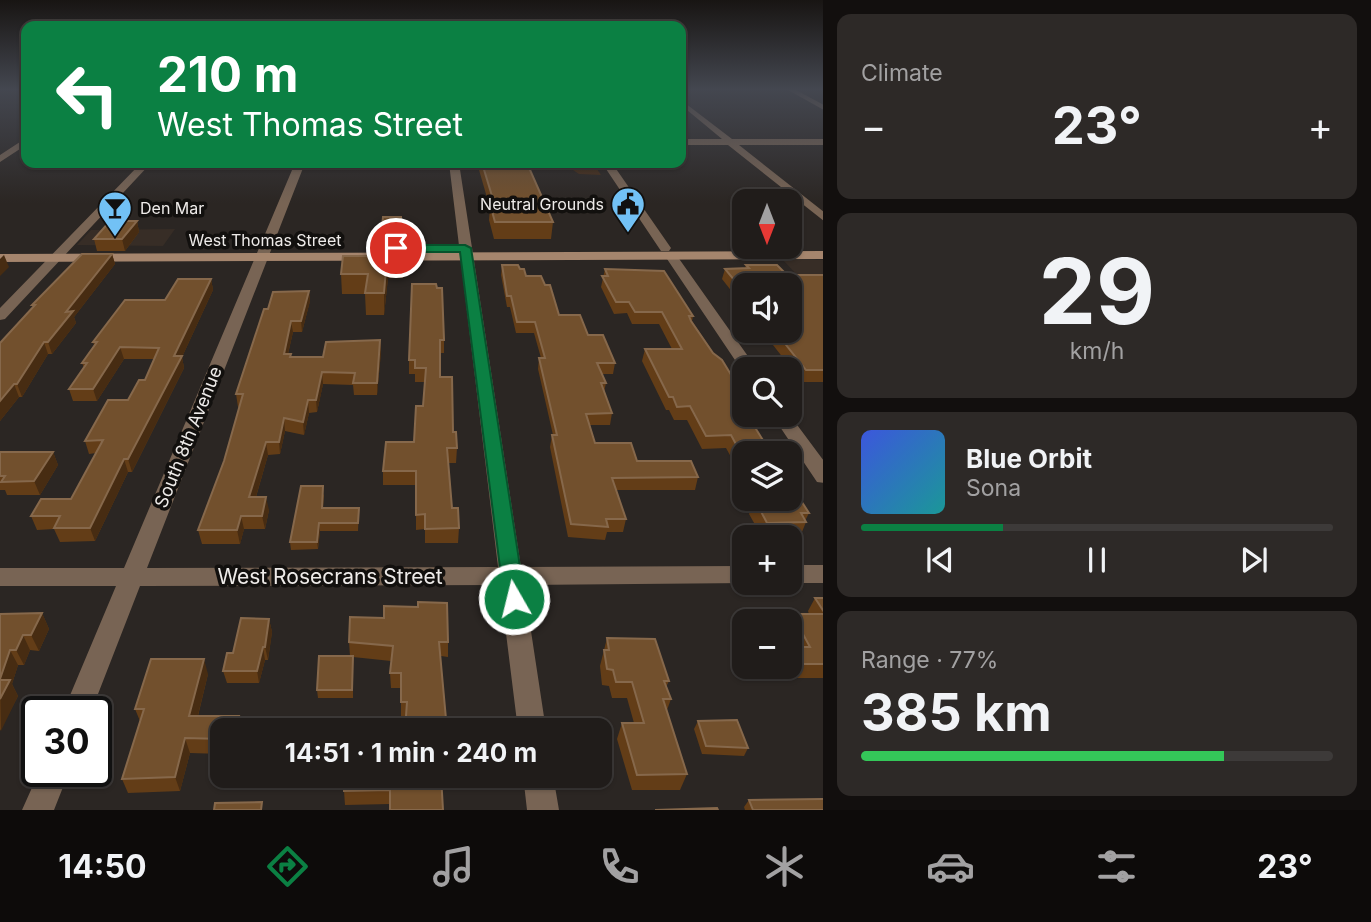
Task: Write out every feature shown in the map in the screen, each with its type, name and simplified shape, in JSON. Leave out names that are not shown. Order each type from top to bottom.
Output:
[{"type":"main road","name":"West Thomas Street","points":[[802,246],[822,248]]},
{"type":"main road","name":"West Thomas Street","points":[[0,250],[59,253],[466,253],[822,248]]},
{"type":"main road","name":"West Thomas Street","points":[[668,252],[732,249]]},
{"type":"main road","name":"West Thomas Street","points":[[0,258],[59,253]]},
{"type":"street","points":[[713,128],[823,218]]},
{"type":"street","points":[[0,143],[21,142]]},
{"type":"street","points":[[686,142],[823,142]]},
{"type":"street","points":[[0,159],[21,145]]},
{"type":"street","points":[[0,316],[141,168]]},
{"type":"street","name":"South 8th Avenue","points":[[83,696],[298,168]]},
{"type":"street","points":[[455,168],[530,718]]},
{"type":"street","points":[[610,168],[741,357]]},
{"type":"street","points":[[788,427],[823,477]]},
{"type":"street","points":[[802,574],[823,574]]},
{"type":"street","name":"West Rosecrans Street","points":[[0,576],[732,575]]},
{"type":"street","points":[[38,810],[48,787]]},
{"type":"street","points":[[540,788],[543,810]]},
{"type":"shaded area","points":[[570,168],[596,168],[601,175],[579,174]]},
{"type":"shaded area","points":[[175,229],[163,246],[77,245],[91,230]]},
{"type":"shaded area","points":[[783,260],[823,260],[823,275],[795,273]]},
{"type":"building","points":[[484,168],[529,168],[553,222],[495,222],[490,204],[493,204]]},
{"type":"building","points":[[383,217],[401,217],[401,238],[381,238]]},
{"type":"building","points":[[110,221],[137,221],[122,239],[94,239]]},
{"type":"building","points":[[402,243],[402,258],[387,257],[384,293],[365,293],[368,274],[341,274],[343,256],[377,256],[379,244]]},
{"type":"building","points":[[82,254],[112,254],[66,312],[73,311],[48,342],[44,342],[17,384],[14,384],[0,401],[0,343],[35,305],[32,305]]},
{"type":"building","points":[[502,265],[518,265],[520,269],[524,269],[526,276],[541,276],[545,285],[550,285],[559,315],[580,315],[588,335],[603,335],[615,363],[597,363],[606,383],[601,383],[612,413],[586,414],[595,443],[631,443],[637,461],[691,461],[698,477],[612,478],[626,519],[606,519],[608,527],[571,524],[552,435],[557,435],[539,358],[545,358],[535,322],[517,322],[511,296],[507,296]]},
{"type":"building","points":[[746,265],[777,265],[785,273],[732,273],[732,277],[725,269],[749,268]]},
{"type":"building","points":[[605,269],[664,271],[693,316],[689,316],[691,321],[732,376],[732,427],[755,427],[764,441],[734,441],[731,435],[706,436],[690,406],[677,407],[673,397],[669,397],[645,349],[682,349],[662,312],[635,312],[629,302],[616,302],[602,276],[608,276]]},
{"type":"building","points":[[802,275],[823,275],[823,370],[806,370],[802,365],[802,357],[796,357],[785,343],[802,343]]},
{"type":"building","points":[[178,279],[211,279],[174,356],[182,356],[128,459],[124,459],[90,528],[54,528],[60,516],[31,516],[41,499],[71,499],[103,440],[85,441],[108,400],[128,400],[139,380],[145,380],[159,348],[120,347],[93,389],[69,389],[87,363],[82,363],[97,342],[93,342],[125,300],[165,300]]},
{"type":"building","points":[[412,284],[436,284],[437,288],[442,288],[444,340],[440,340],[440,377],[452,377],[453,432],[456,432],[457,448],[447,448],[452,508],[458,508],[459,528],[425,529],[425,514],[416,515],[416,471],[383,471],[386,442],[414,442],[416,406],[423,406],[426,368],[415,368],[415,360],[409,360]]},
{"type":"building","points":[[309,291],[301,321],[291,321],[284,354],[291,354],[290,357],[323,357],[326,342],[380,340],[377,383],[353,383],[355,373],[322,372],[316,400],[308,400],[303,422],[284,418],[279,442],[266,442],[249,497],[266,497],[262,516],[241,516],[237,530],[198,530],[224,461],[243,394],[236,394],[264,309],[268,309],[273,292]]},
{"type":"building","points":[[0,452],[53,452],[34,481],[1,482],[5,476],[0,476]]},
{"type":"building","points":[[301,486],[323,486],[322,508],[359,508],[358,523],[319,523],[317,542],[290,542]]},
{"type":"building","points":[[802,502],[809,513],[801,513],[806,522],[767,523],[761,511],[802,511]]},
{"type":"building","points":[[815,598],[823,598],[823,610]]},
{"type":"building","points":[[418,602],[447,603],[448,642],[439,642],[446,718],[406,718],[407,702],[401,702],[401,673],[390,673],[393,646],[349,642],[350,617],[384,618],[384,606],[418,607]]},
{"type":"building","points":[[42,613],[31,635],[23,635],[16,650],[10,650],[0,679],[0,614]]},
{"type":"building","points":[[802,614],[823,614],[823,664],[802,664],[802,647],[810,647],[802,632]]},
{"type":"building","points":[[241,618],[269,619],[265,647],[257,671],[223,671],[227,653],[233,653]]},
{"type":"building","points":[[607,638],[655,639],[669,681],[664,681],[671,699],[663,699],[687,774],[637,775],[622,723],[644,723],[632,682],[616,682],[613,670],[607,669],[604,650],[609,650]]},
{"type":"building","points":[[319,656],[353,656],[352,690],[317,690]]},
{"type":"building","points":[[151,659],[204,659],[189,716],[239,716],[210,718],[210,739],[185,738],[175,777],[122,779],[144,709],[135,709]]},
{"type":"building","points":[[0,680],[10,680],[0,699]]},
{"type":"building","points":[[737,720],[748,748],[706,746],[698,721]]},
{"type":"building","points":[[344,788],[442,788],[443,810],[390,810],[390,790],[344,791]]},
{"type":"building","points":[[823,799],[823,810],[753,810],[749,800]]},
{"type":"building","points":[[262,802],[261,810],[214,810],[215,803]]},
{"type":"building","points":[[717,808],[718,810],[655,810]]},
{"type":"place","name":"Neutral Grounds","points":[[628,234]]},
{"type":"place","name":"Den Mar","points":[[115,238]]},
{"type":"route","points":[[396,248],[465,248],[514,599]]}]
